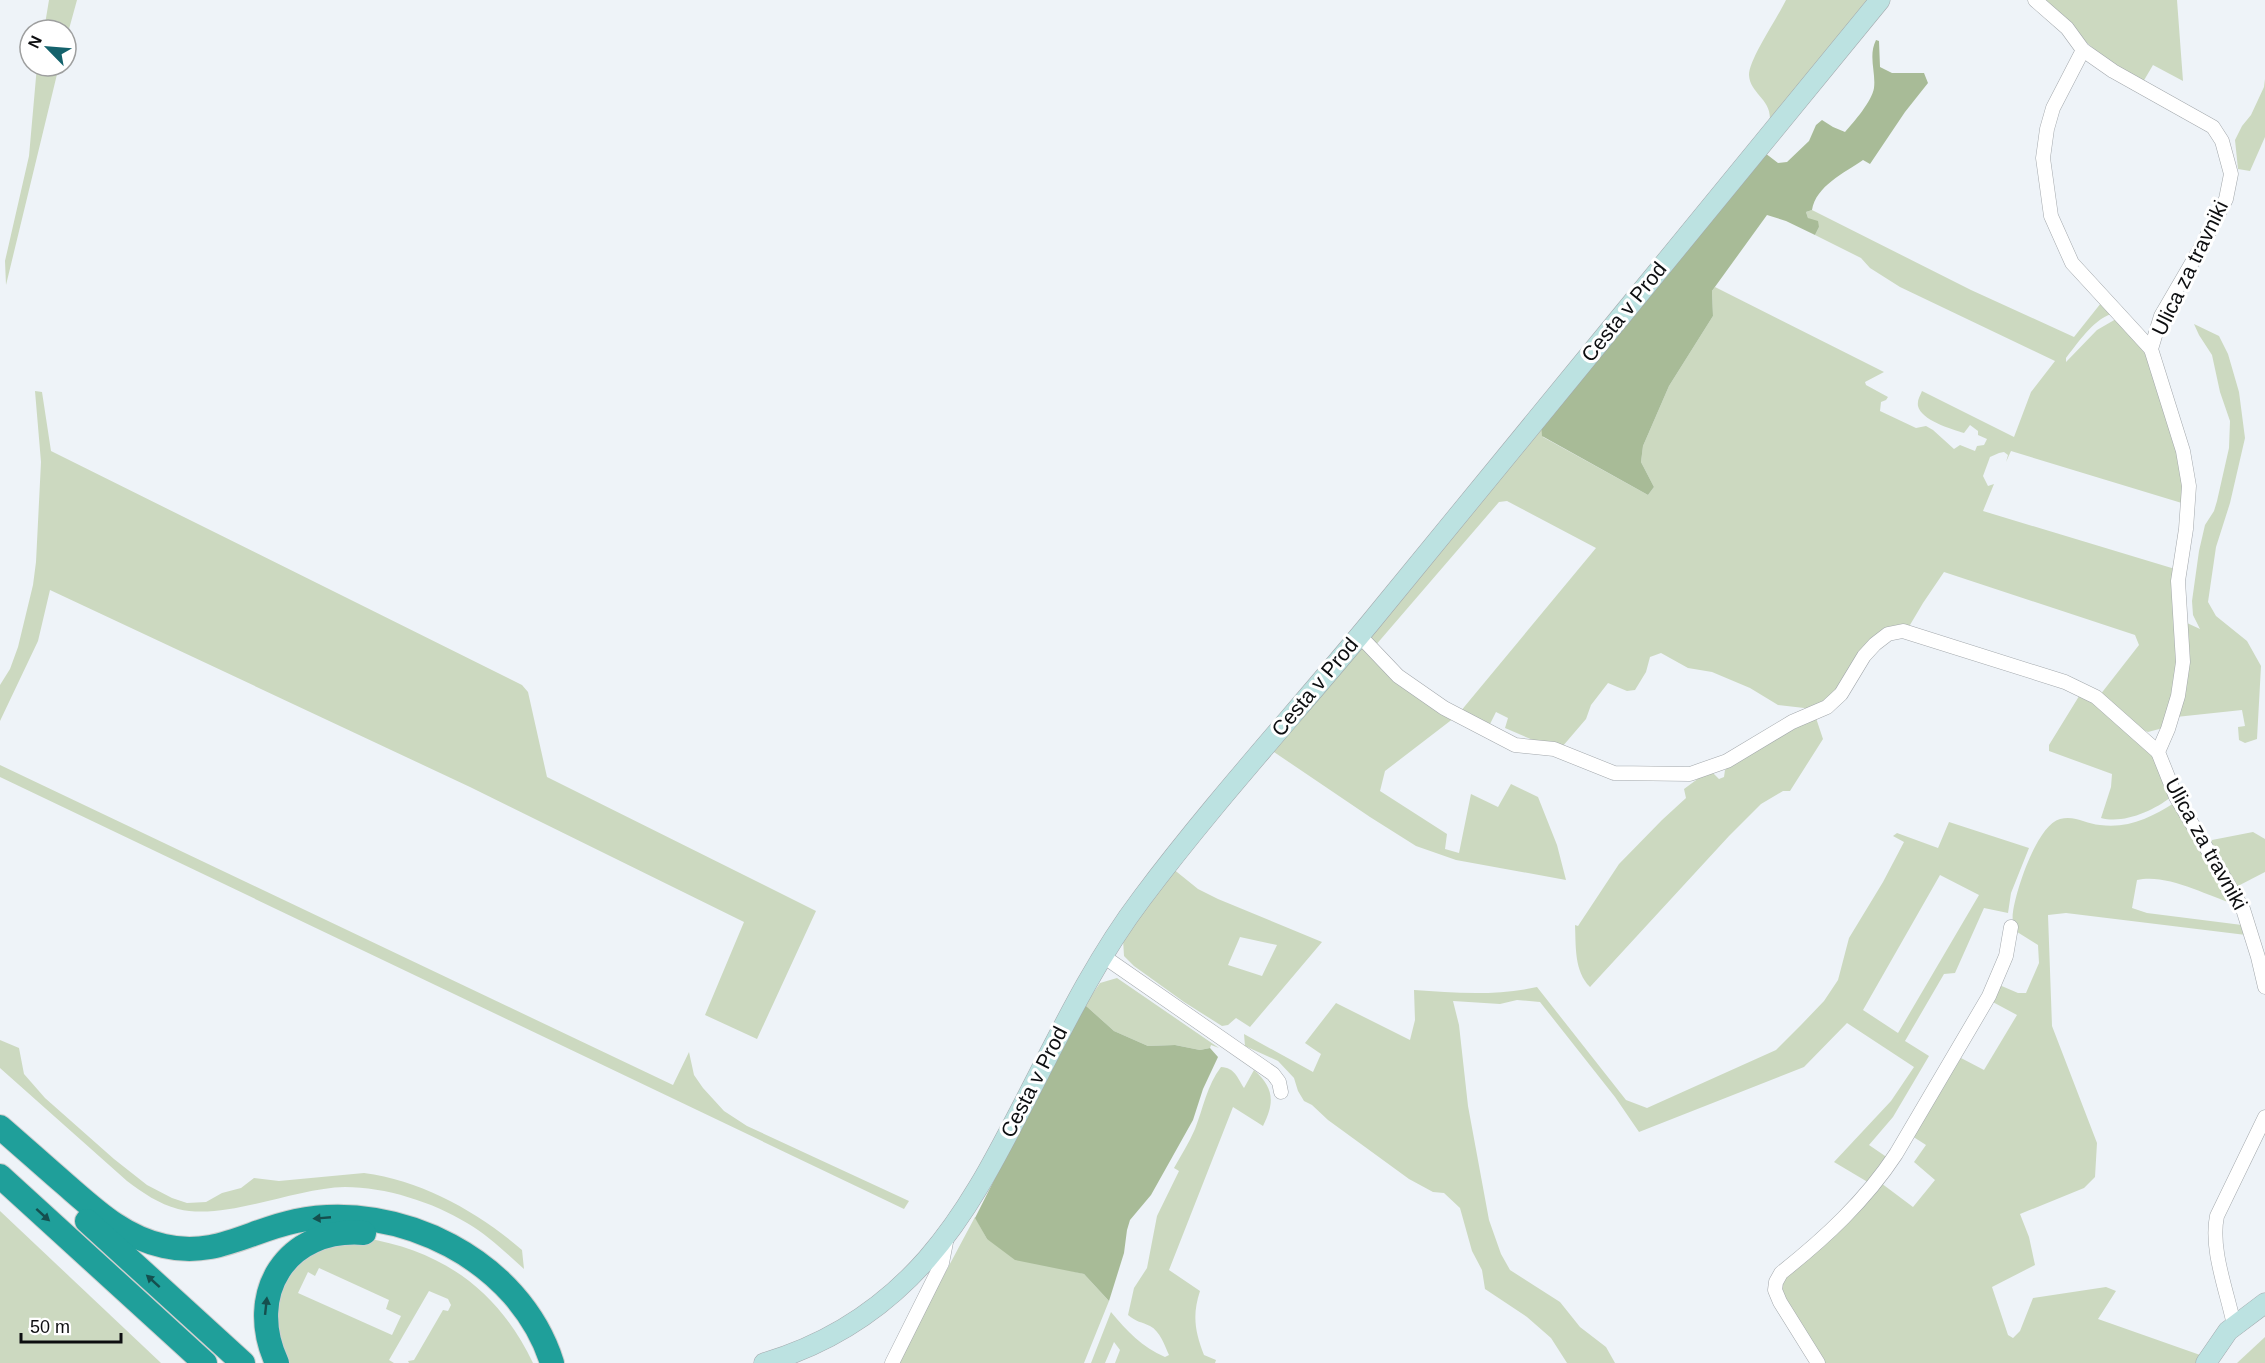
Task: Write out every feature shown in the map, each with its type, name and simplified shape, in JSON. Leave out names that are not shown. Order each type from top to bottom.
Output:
[{"type":"highway","points":[[0,1127],[109,1222],[138,1238],[163,1246],[186,1250],[209,1249],[294,1221],[321,1217],[387,1222],[436,1238],[479,1264],[512,1294],[544,1340],[552,1363]]},
{"type":"highway","points":[[0,1142],[243,1363]]},
{"type":"highway","points":[[0,1176],[205,1363]]},
{"type":"highway","points":[[276,1363],[268,1339],[265,1316],[269,1290],[275,1276],[290,1257],[309,1242],[331,1234],[356,1232],[380,1234],[414,1244],[466,1270],[504,1306],[519,1324],[540,1363]]},
{"type":"street","name":"Cesta v Prod","points":[[764,1363],[816,1345],[867,1314],[914,1273],[948,1233],[992,1166],[1068,1016],[1103,956],[1140,900],[1230,787],[1359,635],[1880,0]]},
{"type":"street","name":"Ulica za travniki","points":[[2035,0],[2067,28],[2083,50],[2113,71],[2213,127],[2222,141],[2231,174],[2226,199],[2161,316],[2151,349]]},
{"type":"street","name":"Ulica za travniki","points":[[2083,50],[2053,108],[2047,129],[2043,158],[2045,187],[2051,216],[2072,263],[2151,349],[2183,451],[2188,486],[2186,529],[2178,581],[2183,662],[2178,696],[2158,752],[2176,797],[2243,909],[2265,987]]},
{"type":"street","points":[[1359,635],[1398,676],[1444,708],[1515,745],[1554,749],[1614,773],[1690,774],[1726,761],[1791,722],[1827,707],[1835,701],[1864,656],[1875,644],[1888,634],[1903,631],[2065,682],[2096,697],[2158,752]]},
{"type":"street","points":[[1818,1363],[1780,1302],[1775,1290],[1776,1282],[1781,1273],[1829,1234],[1885,1171],[1989,996],[2006,956],[2011,927]]},
{"type":"street","points":[[1103,956],[1273,1074],[1279,1082],[1281,1092]]},
{"type":"street","points":[[2234,1324],[2215,1244],[2214,1228],[2217,1216],[2265,1117]]},
{"type":"street","points":[[892,1363],[942,1263],[948,1233]]},
{"type":"street","points":[[2206,1363],[2215,1347],[2234,1324],[2265,1303]]},
{"type":"green space","points":[[49,0],[77,0],[72,18],[46,18]]},
{"type":"green space","points":[[1786,0],[1870,0],[1769,125],[1769,109],[1753,88],[1749,75],[1754,59]]},
{"type":"green space","points":[[2040,0],[2177,0],[2183,81],[2153,65],[2143,82],[2106,60]]},
{"type":"green space","points":[[1876,40],[1879,41],[1880,67],[1892,73],[1924,73],[1928,83],[1905,112],[1870,164],[1863,160],[1832,181],[1819,194],[1812,210],[1806,212],[1808,218],[1818,221],[1819,227],[1815,235],[1767,215],[1712,291],[1713,316],[1669,386],[1643,446],[1641,462],[1654,487],[1648,495],[1542,436],[1541,422],[1765,153],[1778,163],[1787,162],[1809,141],[1816,125],[1822,120],[1845,132],[1853,123],[1873,93],[1872,58]]},
{"type":"green space","points":[[36,78],[56,78],[6,285],[5,261],[29,156]]},
{"type":"green space","points":[[2265,79],[2265,137],[2250,171],[2238,169],[2235,140],[2251,115],[2264,87]]},
{"type":"green space","points":[[1812,210],[1971,290],[2074,337],[2101,303],[2111,314],[2104,317],[2086,333],[2066,358],[2066,362],[2097,330],[2116,319],[2134,338],[2150,361],[2180,461],[2185,504],[2011,451],[2006,462],[2008,455],[2004,452],[1990,457],[1983,476],[1988,486],[1994,484],[1983,511],[2175,569],[2178,671],[2163,728],[2148,732],[2137,727],[2100,695],[2139,645],[2135,635],[1944,572],[1907,630],[1894,626],[1838,691],[1813,709],[1778,705],[1750,688],[1712,672],[1688,668],[1661,653],[1650,657],[1646,672],[1635,690],[1627,691],[1608,683],[1591,705],[1586,719],[1562,747],[1535,741],[1505,728],[1508,718],[1496,712],[1488,728],[1460,712],[1596,548],[1507,501],[1499,502],[1375,646],[1370,637],[1541,422],[1543,437],[1648,495],[1654,487],[1641,462],[1643,446],[1669,386],[1713,316],[1712,291],[1715,287],[1884,372],[1865,382],[1866,385],[1888,397],[1881,402],[1880,411],[1916,428],[1926,426],[1954,449],[1960,445],[1975,451],[1977,446],[1984,445],[1987,439],[1978,435],[1978,431],[1970,425],[1964,433],[1930,420],[1918,406],[1922,391],[2014,437],[2031,392],[2055,361],[1900,287],[1870,268],[1861,258],[1815,235],[1819,227],[1808,218],[1806,212]]},
{"type":"green space","points":[[2194,324],[2219,336],[2228,354],[2239,392],[2245,438],[2230,503],[2216,547],[2208,602],[2216,616],[2247,641],[2261,666],[2257,739],[2245,743],[2239,740],[2238,727],[2245,726],[2242,710],[2176,717],[2187,623],[2200,629],[2193,615],[2192,601],[2199,551],[2205,525],[2217,501],[2229,448],[2230,421],[2220,392],[2212,355]]},
{"type":"green space","points":[[35,391],[42,392],[51,451],[522,685],[528,692],[547,777],[816,911],[757,1039],[705,1015],[744,922],[470,787],[50,590],[38,641],[0,721],[0,685],[10,669],[18,647],[33,585],[36,562],[41,462]]},
{"type":"green space","points":[[1360,645],[1454,718],[1385,771],[1380,791],[1447,834],[1445,849],[1459,853],[1471,794],[1498,807],[1511,784],[1538,797],[1557,845],[1566,880],[1456,860],[1416,846],[1271,750]]},
{"type":"green space","points":[[2081,693],[2149,749],[2162,772],[2171,797],[2156,807],[2129,818],[2101,818],[2111,787],[2112,774],[2049,751],[2049,745]]},
{"type":"green space","points":[[1815,715],[1823,739],[1790,791],[1783,791],[1761,804],[1590,987],[1578,966],[1575,925],[1578,926],[1619,864],[1686,798],[1684,789],[1707,772],[1713,773],[1719,779],[1724,777],[1725,770],[1736,761]]},
{"type":"green space","points":[[0,765],[673,1085],[689,1052],[694,1075],[724,1111],[747,1126],[909,1201],[904,1209],[0,777]]},
{"type":"green space","points":[[2174,803],[2234,904],[2173,882],[2148,879],[2137,880],[2132,908],[2147,913],[2242,925],[2246,935],[2066,913],[2048,915],[2052,1026],[2097,1143],[2095,1177],[2084,1188],[2020,1214],[2029,1237],[2035,1265],[1992,1287],[2008,1335],[2013,1338],[2020,1331],[2033,1298],[2106,1287],[2116,1291],[2098,1319],[2203,1356],[2199,1363],[1823,1363],[1781,1290],[1783,1277],[1881,1183],[1913,1207],[1935,1180],[1914,1162],[1926,1145],[1912,1136],[1961,1058],[1984,1070],[2017,1015],[1989,1000],[1997,984],[2018,993],[2026,993],[2039,963],[2038,945],[2014,930],[2013,916],[2023,874],[2043,833],[2060,819],[2076,819],[2110,826],[2120,825],[2148,817]]},
{"type":"green space","points":[[1949,822],[2029,848],[2011,893],[2008,913],[1984,908],[1955,973],[1944,974],[1905,1041],[1929,1056],[1893,1117],[1869,1145],[1888,1158],[1871,1184],[1834,1162],[1891,1101],[1914,1067],[1847,1023],[1804,1067],[1639,1132],[1615,1097],[1540,1002],[1517,1000],[1500,1004],[1453,1001],[1459,1025],[1468,1106],[1489,1220],[1501,1254],[1510,1270],[1560,1302],[1580,1327],[1606,1347],[1615,1363],[1567,1363],[1551,1338],[1527,1317],[1485,1289],[1482,1270],[1472,1251],[1460,1208],[1444,1193],[1433,1192],[1409,1179],[1328,1120],[1312,1105],[1304,1101],[1294,1078],[1278,1061],[1245,1046],[1244,1034],[1313,1072],[1321,1054],[1305,1043],[1336,1003],[1410,1040],[1415,1020],[1414,990],[1491,993],[1537,987],[1626,1100],[1647,1108],[1776,1050],[1824,1001],[1838,980],[1849,938],[1904,842],[1893,836],[1897,833],[1938,848]],"holes":[[[1940,875],[1979,895],[1898,1033],[1863,1010]]]},
{"type":"green space","points":[[2253,832],[2265,839],[2265,872],[2236,887],[2211,846],[2212,840]]},
{"type":"green space","points":[[1172,868],[1198,889],[1218,899],[1322,942],[1250,1027],[1236,1018],[1228,1025],[1222,1026],[1184,1002],[1134,966],[1124,956],[1123,939]],"holes":[[[1240,937],[1277,945],[1262,976],[1228,965]]]},
{"type":"green space","points":[[1117,978],[1219,1048],[1211,1045],[1210,1048],[1200,1050],[1175,1045],[1148,1046],[1114,1031],[1085,1005],[1100,983]]},
{"type":"green space","points":[[1085,1005],[1114,1031],[1148,1046],[1175,1045],[1200,1050],[1210,1048],[1218,1057],[1203,1089],[1193,1120],[1151,1195],[1130,1220],[1124,1253],[1109,1301],[1084,1274],[1015,1260],[987,1239],[975,1218],[1079,1012]]},
{"type":"green space","points":[[0,1040],[19,1048],[24,1074],[45,1098],[147,1185],[172,1198],[187,1203],[206,1202],[222,1193],[241,1188],[254,1178],[279,1181],[364,1173],[386,1177],[449,1200],[487,1223],[522,1250],[524,1269],[497,1244],[454,1215],[424,1202],[376,1190],[345,1187],[325,1189],[217,1211],[197,1212],[164,1204],[127,1181],[0,1068]]},
{"type":"green space","points":[[1221,1067],[1233,1071],[1244,1088],[1254,1070],[1266,1083],[1271,1102],[1263,1126],[1233,1107],[1169,1270],[1200,1291],[1195,1316],[1198,1339],[1204,1355],[1216,1360],[1215,1363],[1115,1363],[1120,1350],[1114,1342],[1105,1363],[1091,1363],[1111,1312],[1142,1343],[1165,1357],[1169,1355],[1154,1328],[1128,1315],[1134,1288],[1147,1268],[1157,1216],[1179,1171],[1174,1168],[1193,1134],[1209,1089]]},
{"type":"green space","points":[[0,1211],[161,1363],[0,1363]]},
{"type":"green space","points":[[975,1217],[987,1239],[1056,1267],[1084,1274],[1109,1301],[1084,1363],[897,1363]]},
{"type":"green space","points":[[364,1238],[419,1252],[465,1278],[485,1295],[519,1337],[533,1363],[409,1363],[408,1361],[414,1360],[443,1310],[448,1311],[451,1305],[448,1299],[429,1291],[389,1360],[394,1363],[284,1363],[271,1307],[299,1256]],"holes":[[[319,1268],[389,1300],[386,1309],[401,1316],[392,1335],[298,1293],[308,1272],[315,1276]]]},
{"type":"green space","points":[[2265,1337],[2265,1363],[2237,1363]]}]
